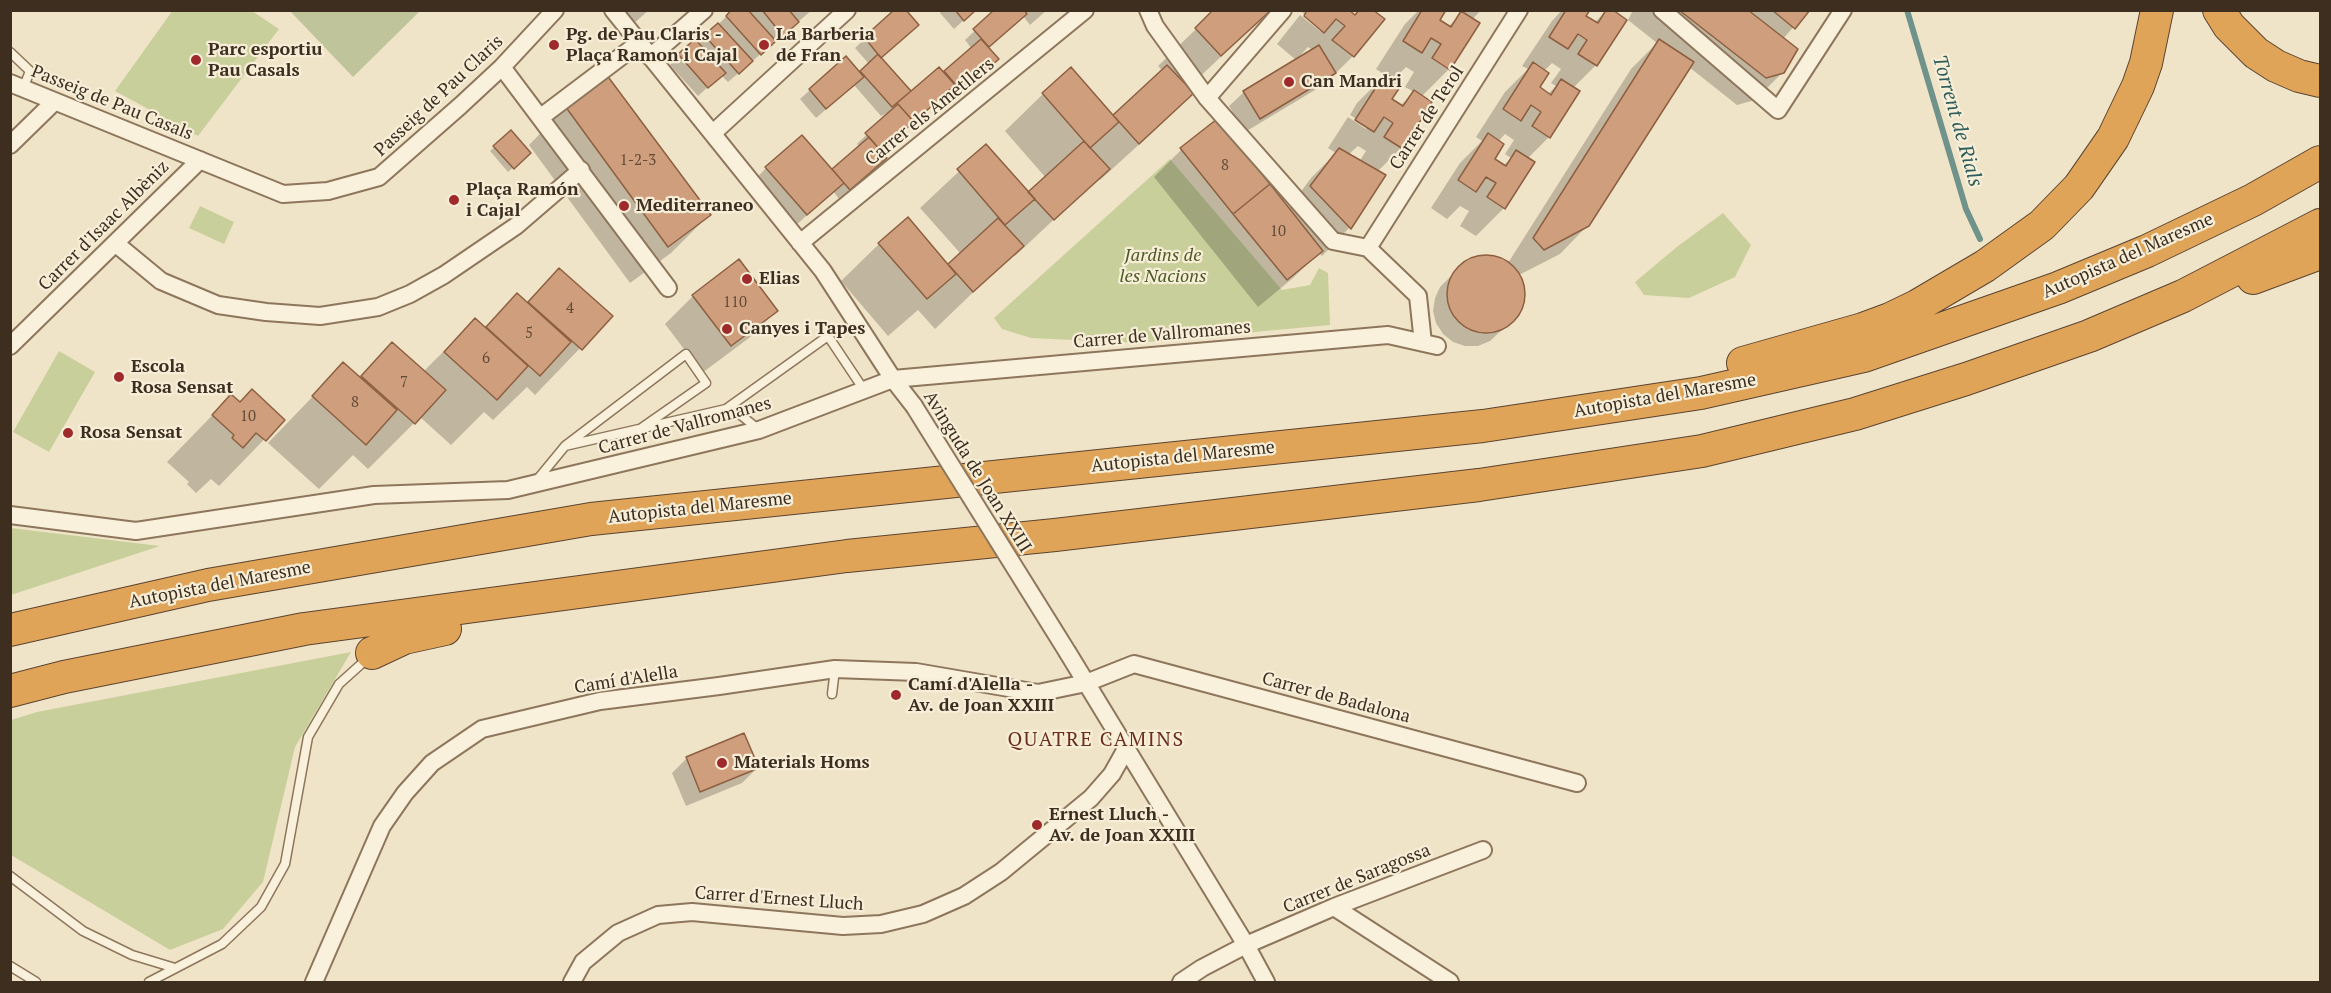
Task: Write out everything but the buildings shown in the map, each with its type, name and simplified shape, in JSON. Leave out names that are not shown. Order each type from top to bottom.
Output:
[{"type":"highway","points":[[1701,393],[1735,365],[1863,329],[1917,306],[1985,266],[2042,225],[2079,187],[2114,138],[2146,63],[2157,10]]},
{"type":"highway","points":[[2219,10],[2229,26],[2256,53],[2276,66],[2299,76],[2320,81]]},
{"type":"highway","name":"Autopista del Maresme","points":[[10,630],[208,585],[591,519],[1483,426],[1701,393],[1864,356],[2058,288],[2168,241],[2253,200],[2320,162]]},
{"type":"highway","points":[[10,692],[64,677],[304,629],[847,556],[1055,535],[1479,485],[1702,451],[1855,414],[2089,336],[2182,296],[2320,225]]},
{"type":"highway","points":[[2182,296],[2249,279],[2320,253]]},
{"type":"highway","points":[[372,653],[404,638],[500,618],[847,556]]},
{"type":"street","name":"Passeig de Pau Claris","points":[[200,160],[283,194],[328,192],[379,177],[502,67],[555,10]]},
{"type":"street","name":"Avinguda de Joan XXIII","points":[[613,10],[823,271],[893,379],[914,406],[1068,653],[1246,945],[1266,982]]},
{"type":"street","points":[[650,57],[704,10]]},
{"type":"street","points":[[713,133],[848,10]]},
{"type":"street","name":"Carrer els Ametllers","points":[[800,243],[1085,10]]},
{"type":"street","points":[[1148,10],[1155,26],[1207,98],[1333,241],[1368,248]]},
{"type":"street","points":[[1207,98],[1283,10]]},
{"type":"street","name":"Carrer de Terol","points":[[1368,248],[1519,10]]},
{"type":"street","points":[[1662,10],[1778,110],[1843,10]]},
{"type":"street","points":[[541,117],[639,43]]},
{"type":"street","points":[[502,67],[668,288]]},
{"type":"street","name":"Passeig de Pau Casals","points":[[17,86],[200,160]]},
{"type":"street","points":[[10,144],[54,102]]},
{"type":"street","name":"Carrer d'Isaac Albèniz","points":[[10,346],[200,160]]},
{"type":"street","points":[[115,243],[161,281],[218,305],[266,312],[320,316],[378,307],[410,294],[462,263],[516,226],[581,170]]},
{"type":"street","name":"Carrer de Vallromanes","points":[[10,515],[136,531],[374,495],[507,490],[759,430],[893,379],[1388,335],[1430,344],[1418,296],[1368,248]]},
{"type":"street","name":"Carrer de Badalona","points":[[1086,683],[1134,664],[1577,783]]},
{"type":"street","name":"Camí d'Alella","points":[[314,982],[382,826],[405,793],[432,763],[482,729],[600,700],[835,669],[916,672],[1038,693],[1086,683]]},
{"type":"street","name":"Carrer d'Ernest Lluch","points":[[572,982],[583,962],[618,933],[658,915],[692,912],[843,926],[881,924],[924,914],[964,896],[1001,872],[1091,798],[1112,774],[1126,749]]},
{"type":"street","name":"Carrer de Saragossa","points":[[1181,982],[1246,945],[1334,907],[1483,850]]},
{"type":"street","points":[[1334,907],[1449,982]]},
{"type":"lane","points":[[10,52],[30,71],[17,86]]},
{"type":"lane","points":[[565,446],[726,409],[828,336],[864,390]]},
{"type":"lane","points":[[534,484],[565,446],[687,354],[706,383],[639,429]]},
{"type":"lane","points":[[726,409],[742,416],[759,430]]},
{"type":"lane","points":[[149,982],[222,944],[261,907],[285,864],[308,737],[339,684],[372,653]]},
{"type":"lane","points":[[832,694],[835,669]]},
{"type":"lane","points":[[10,876],[83,931],[132,955],[175,968]]},
{"type":"lane","points":[[10,966],[36,982]]},
{"type":"green space","name":"Parc esportiu Pau Casals","points":[[173,10],[252,11],[279,29],[198,136],[115,91]]},
{"type":"green space","points":[[290,11],[420,11],[353,77]]},
{"type":"green space","name":"Jardins de les Nacions","points":[[1170,159],[1282,290],[1310,285],[1319,268],[1328,273],[1330,325],[1137,343],[1031,338],[1002,329],[994,318]]},
{"type":"green space","points":[[200,206],[234,222],[224,244],[189,228]]},
{"type":"green space","points":[[1723,213],[1751,245],[1735,277],[1689,298],[1644,295],[1635,282]]},
{"type":"green space","points":[[59,351],[95,372],[49,452],[13,432]]},
{"type":"green space","points":[[11,528],[160,546],[11,595]]},
{"type":"green space","points":[[351,652],[295,747],[263,882],[223,929],[170,950],[11,855],[11,720],[37,712]]},
{"type":"waterway","name":"Torrent de Rials","points":[[1907,10],[1966,209],[1980,239]]},
{"type":"place","name":"Pg. de Pau Claris - Plaça Ramon i Cajal","points":[[554,45]]},
{"type":"place","name":"La Barberia de Fran","points":[[764,45]]},
{"type":"place","name":"Parc esportiu Pau Casals","points":[[196,60]]},
{"type":"place","name":"Can Mandri","points":[[1289,82]]},
{"type":"place","name":"Plaça Ramón i Cajal","points":[[454,200]]},
{"type":"place","name":"Mediterraneo","points":[[624,206]]},
{"type":"place","name":"Elias","points":[[747,279]]},
{"type":"place","name":"Canyes i Tapes","points":[[727,329]]},
{"type":"place","name":"Escola Rosa Sensat","points":[[119,377]]},
{"type":"place","name":"Rosa Sensat","points":[[68,433]]},
{"type":"place","name":"Camí d'Alella - Av. de Joan XXIII","points":[[896,695]]},
{"type":"place","name":"Materials Homs","points":[[722,763]]},
{"type":"place","name":"Ernest Lluch - Av. de Joan XXIII","points":[[1037,825]]},
{"type":"district","name":"QUATRE CAMINS","points":[[1096,740]]}]
